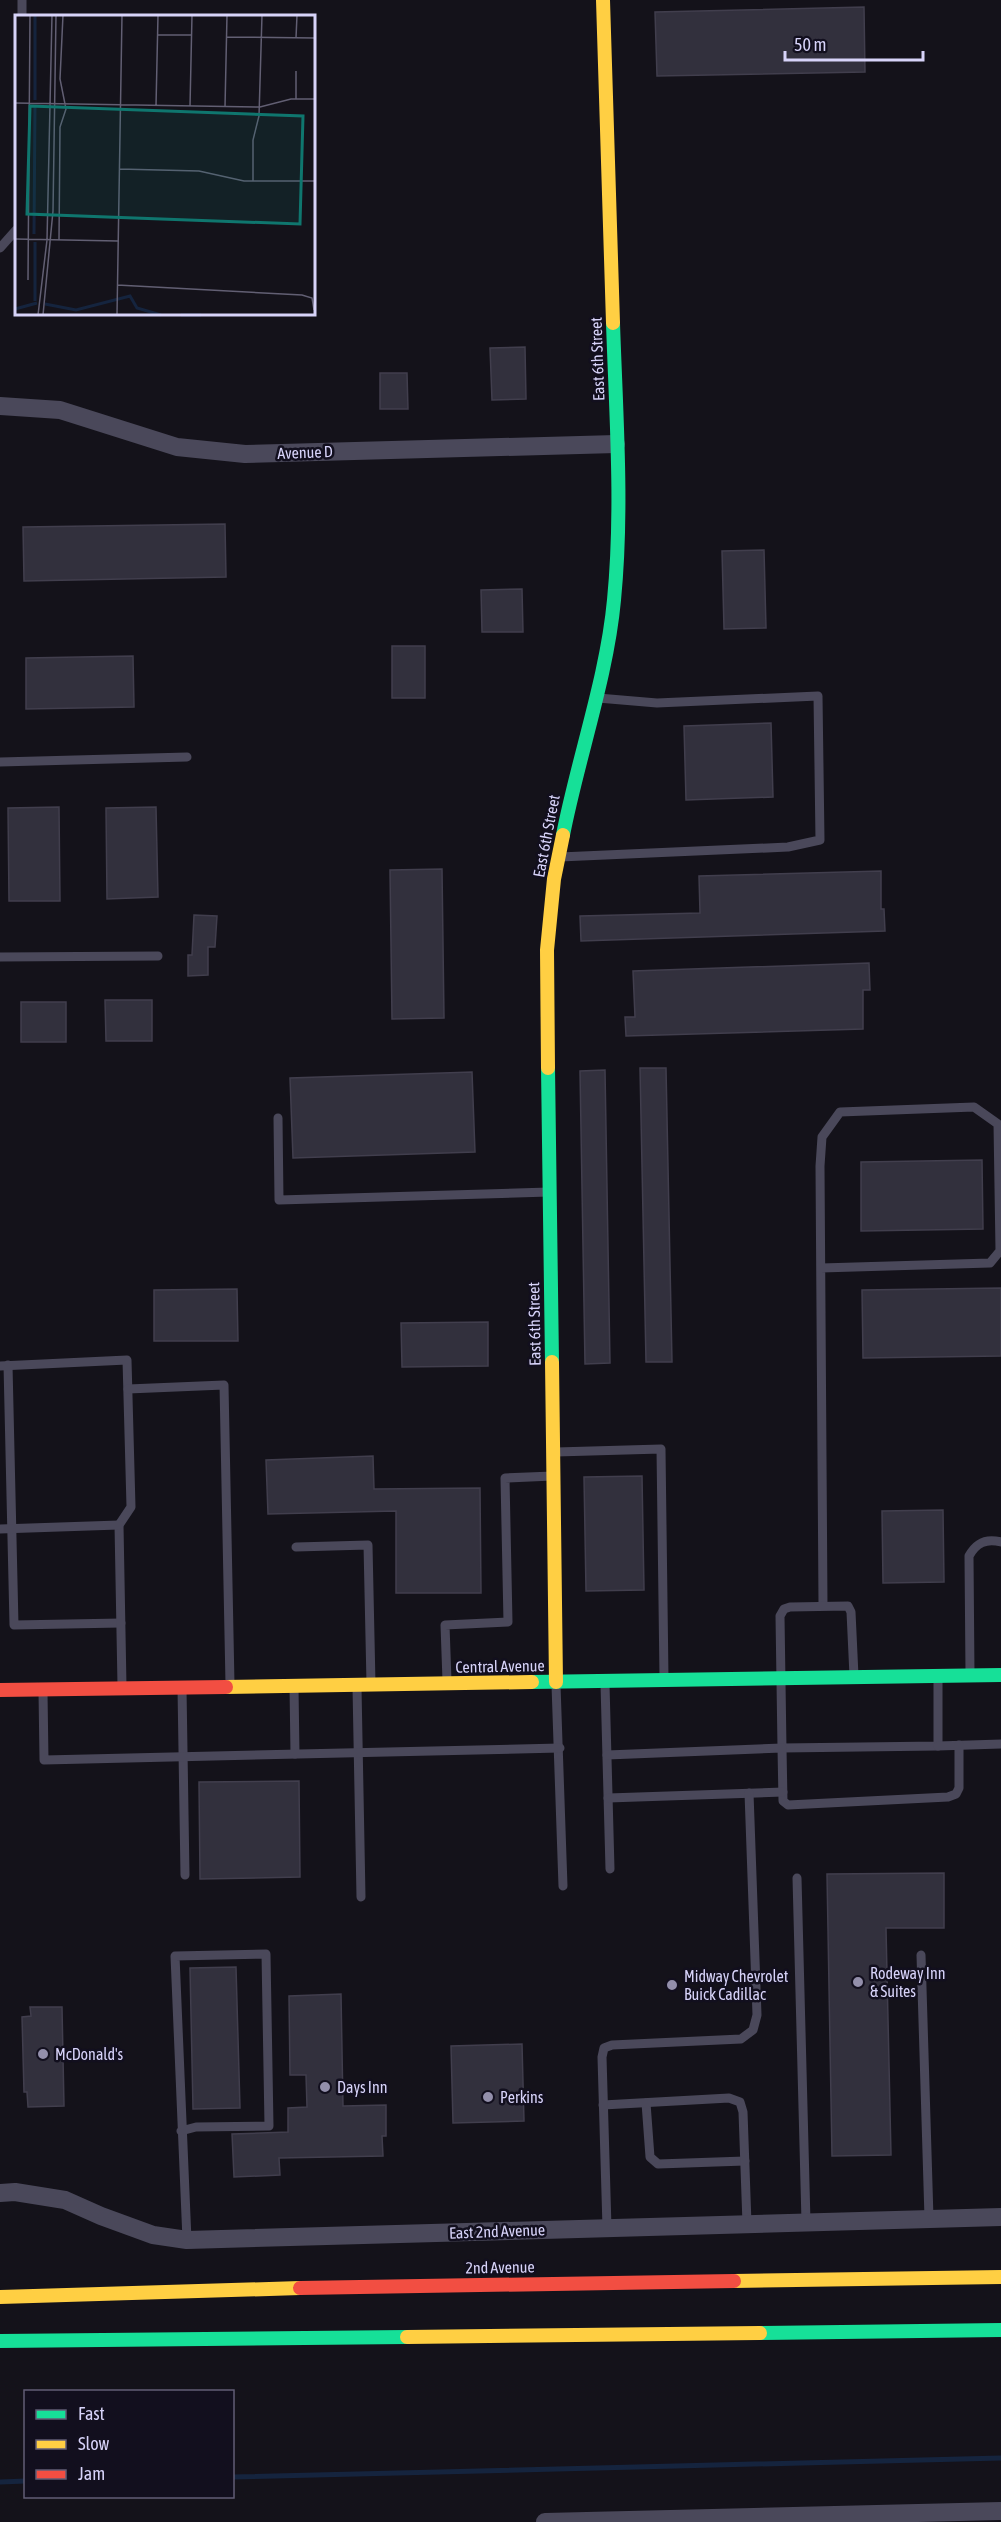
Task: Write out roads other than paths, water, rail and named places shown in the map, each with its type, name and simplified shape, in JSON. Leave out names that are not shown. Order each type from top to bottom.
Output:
[{"type":"street","name":"East 6th Street","points":[[556,1682],[547,950],[559,857],[573,783],[596,698],[614,602],[619,527],[603,0]]},
{"type":"street","name":"Avenue D","points":[[0,405],[60,410],[177,447],[245,454],[616,444]]},
{"type":"street","name":"Central Avenue","points":[[0,1690],[1001,1675]]},
{"type":"street","name":"East 2nd Avenue","points":[[0,2193],[65,2200],[153,2235],[187,2240],[1001,2217]]},
{"type":"street","name":"2nd Avenue","points":[[0,2297],[358,2286],[1001,2277]]},
{"type":"street","points":[[0,2341],[1001,2330]]},
{"type":"street","points":[[545,2522],[929,2517],[1001,2511]]},
{"type":"lane","points":[[0,248],[15,231]]},
{"type":"lane","points":[[559,857],[788,847],[820,840],[818,696],[657,703],[596,698]]},
{"type":"lane","points":[[0,762],[186,757]]},
{"type":"lane","points":[[0,957],[158,956]]},
{"type":"lane","points":[[821,1268],[990,1263],[1000,1251],[998,1124],[974,1107],[840,1112],[822,1137],[820,1166],[823,1605]]},
{"type":"lane","points":[[278,1118],[279,1200],[549,1192]]},
{"type":"lane","points":[[121,1623],[14,1625],[4,1365],[127,1360],[131,1507],[119,1525],[121,1623],[122,1688]]},
{"type":"lane","points":[[128,1389],[224,1385],[230,1686]]},
{"type":"lane","points":[[553,1452],[661,1449],[664,1681]]},
{"type":"lane","points":[[447,1683],[445,1625],[508,1622],[505,1478],[553,1476]]},
{"type":"lane","points":[[0,1529],[119,1525]]},
{"type":"lane","points":[[970,1676],[969,1556],[974,1548],[983,1541],[1001,1542]]},
{"type":"lane","points":[[296,1546],[368,1545],[364,1685],[358,1753],[361,1898]]},
{"type":"lane","points":[[854,1678],[851,1612],[848,1606],[823,1605],[784,1609],[780,1616],[783,1801],[788,1804],[948,1797],[956,1794],[959,1788],[959,1745]]},
{"type":"lane","points":[[938,1676],[938,1746]]},
{"type":"lane","points":[[605,1681],[610,1869]]},
{"type":"lane","points":[[556,1682],[563,1886]]},
{"type":"lane","points":[[294,1686],[295,1754]]},
{"type":"lane","points":[[182,1687],[185,1875]]},
{"type":"lane","points":[[42,1690],[44,1760],[560,1748]]},
{"type":"lane","points":[[607,1755],[782,1748],[1001,1744]]},
{"type":"lane","points":[[608,1798],[783,1792]]},
{"type":"lane","points":[[607,2228],[602,2058],[604,2048],[612,2045],[741,2039],[753,2030],[757,2015],[749,1793]]},
{"type":"lane","points":[[797,1878],[806,2222]]},
{"type":"lane","points":[[181,2131],[196,2127],[269,2126],[266,1954],[175,1956],[181,2131],[187,2240]]},
{"type":"lane","points":[[921,1955],[929,2218]]},
{"type":"lane","points":[[603,2105],[729,2098],[740,2102],[743,2112],[747,2224]]},
{"type":"lane","points":[[646,2103],[650,2157],[658,2164],[745,2161]]},
{"type":"waterway","points":[[234,2477],[1001,2458]]},
{"type":"waterway","points":[[0,2482],[24,2481]]},
{"type":"place","name":"Rodeway Inn & Suites","points":[[858,1982]]},
{"type":"place","name":"Midway Chevrolet Buick Cadillac","points":[[672,1985]]},
{"type":"place","name":"McDonald's","points":[[43,2054]]},
{"type":"place","name":"Days Inn","points":[[325,2087]]},
{"type":"place","name":"Perkins","points":[[488,2097]]}]
